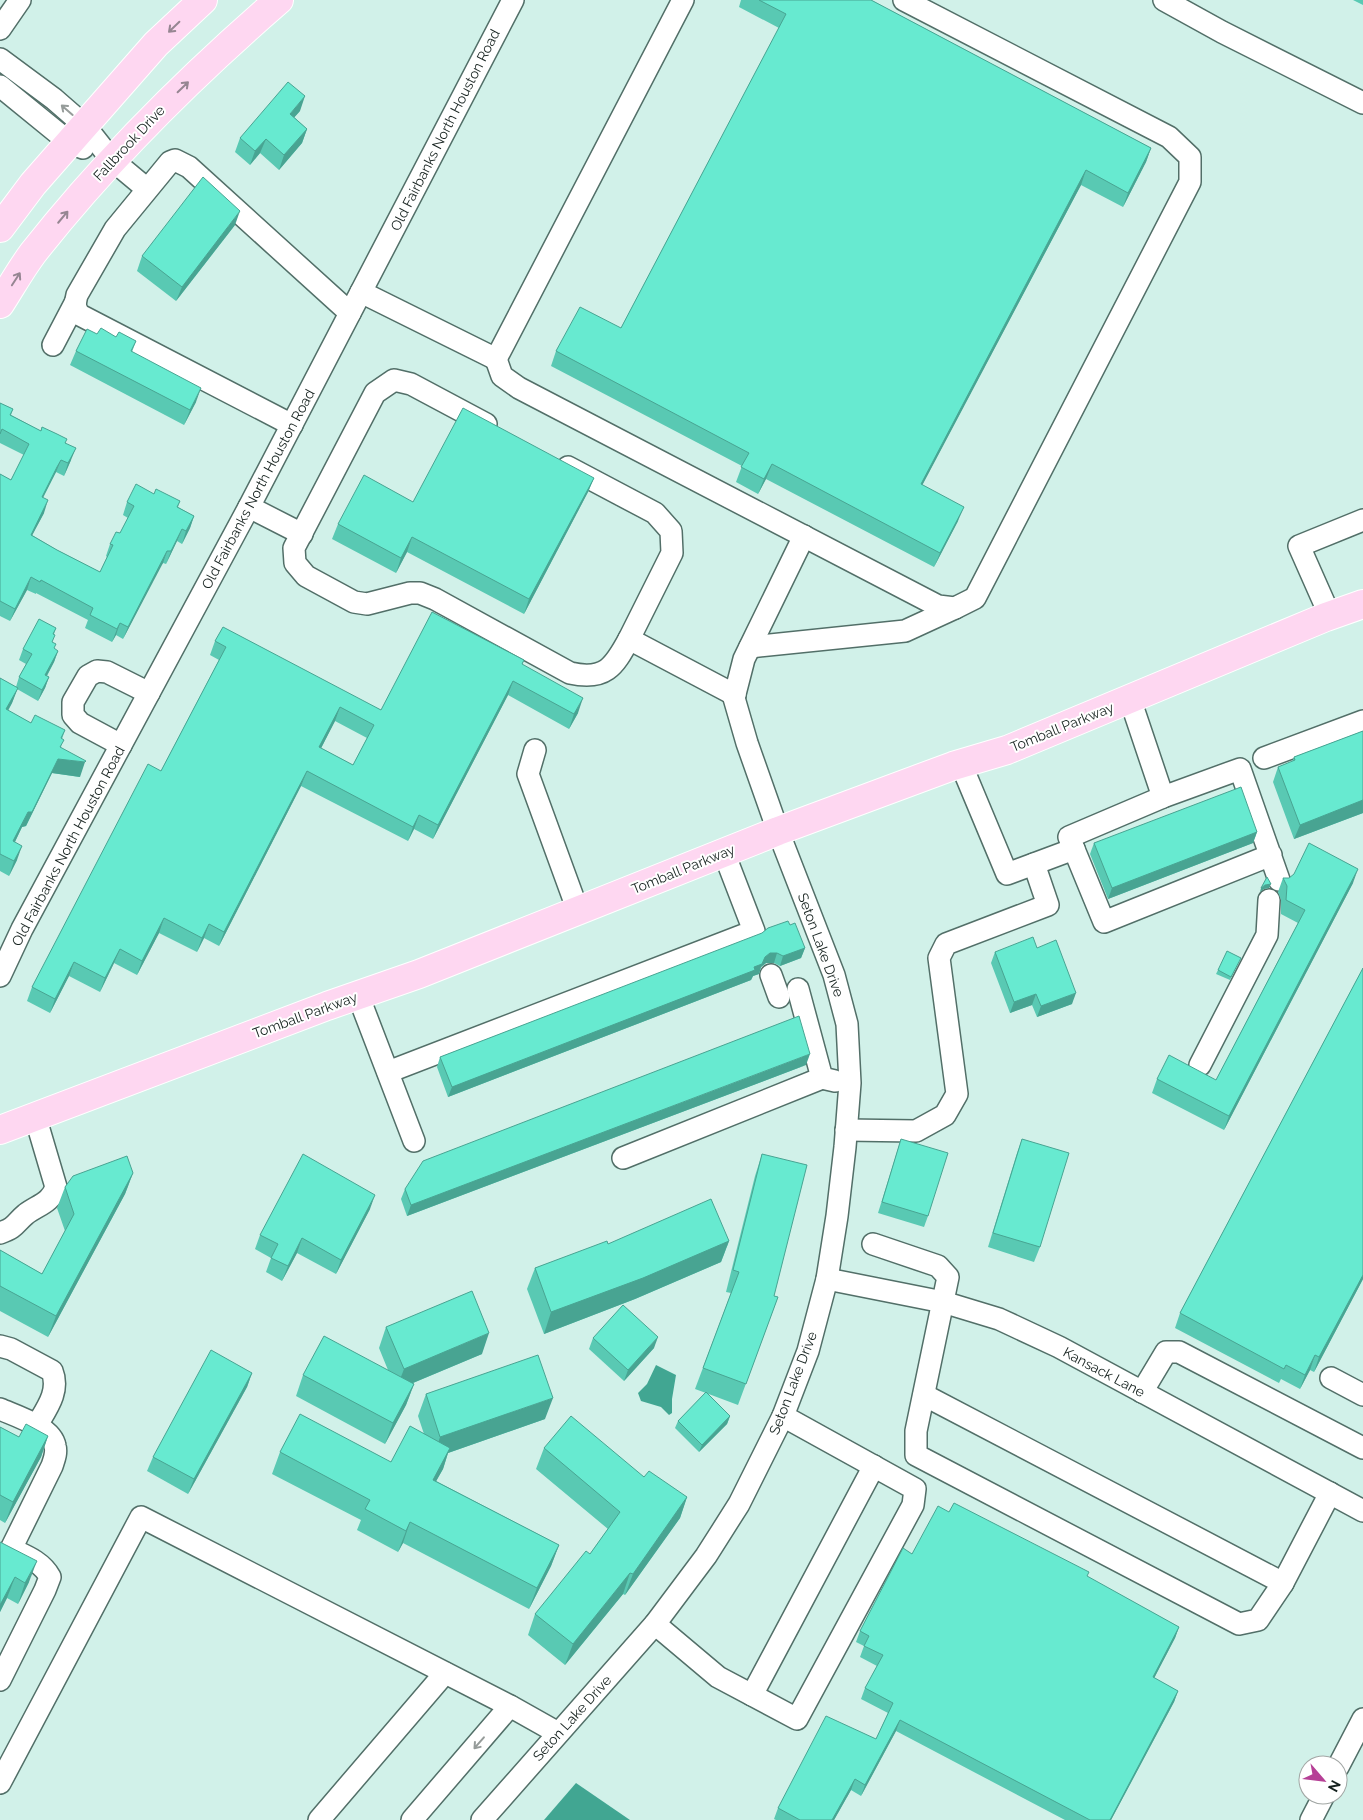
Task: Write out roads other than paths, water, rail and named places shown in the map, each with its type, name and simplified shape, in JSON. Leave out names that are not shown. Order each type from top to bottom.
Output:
[{"type":"main road","points":[[0,228],[33,184],[156,44],[203,0]]},
{"type":"main road","name":"Fallbrook Drive","points":[[0,304],[32,254],[112,159],[156,112],[221,50],[279,0]]},
{"type":"main road","name":"Tomball Parkway","points":[[0,1130],[358,995],[419,974],[778,831],[961,764],[1007,750],[1363,604]]},
{"type":"street","points":[[0,29],[20,0]]},
{"type":"street","name":"Old Fairbanks North Houston Road","points":[[0,976],[22,929],[249,507],[513,0]]},
{"type":"street","points":[[496,359],[682,0]]},
{"type":"street","points":[[750,647],[904,631],[975,598],[1190,182],[1190,157],[1169,137],[904,0]]},
{"type":"street","points":[[1164,0],[1222,32],[1363,103]]},
{"type":"street","points":[[0,59],[47,94],[77,134]]},
{"type":"street","points":[[0,86],[77,134],[112,159],[147,189]]},
{"type":"street","points":[[53,345],[75,303],[77,295],[115,229],[170,162],[175,160],[195,172],[350,313]]},
{"type":"street","points":[[361,292],[496,359],[502,376],[519,388],[938,606],[955,608]]},
{"type":"street","points":[[75,303],[76,310],[80,315],[292,425]]},
{"type":"street","points":[[507,435],[411,384],[394,380],[375,393],[294,548],[295,563],[306,576],[354,602],[367,604],[410,593],[420,593],[435,599],[570,672],[585,676],[603,672],[616,662],[672,554],[671,531],[655,513],[550,458]]},
{"type":"street","points":[[249,507],[302,534]]},
{"type":"street","points":[[1330,616],[1299,546],[1363,520]]},
{"type":"street","points":[[629,639],[735,695],[744,658],[804,536]]},
{"type":"street","points":[[121,746],[80,723],[73,715],[73,702],[88,676],[97,671],[107,672],[149,693]]},
{"type":"street","name":"Seton Lake Drive","points":[[482,1820],[655,1624],[706,1556],[739,1504],[783,1416],[808,1351],[827,1279],[837,1216],[850,1084],[848,1024],[834,975],[778,831],[747,743],[734,698],[735,695]]},
{"type":"street","points":[[1130,699],[1163,797]]},
{"type":"street","points":[[1264,758],[1363,722]]},
{"type":"street","points":[[535,750],[528,774],[578,911]]},
{"type":"street","points":[[961,764],[1007,874],[1074,849]]},
{"type":"street","points":[[1271,856],[1104,922],[1069,837],[1163,797],[1240,769],[1271,856],[1279,880]]},
{"type":"street","points":[[388,1072],[757,938],[724,853]]},
{"type":"street","points":[[846,1130],[916,1131],[945,1115],[957,1094],[939,958],[946,944],[1048,905],[1034,864]]},
{"type":"street","points":[[1200,1065],[1267,935],[1269,900]]},
{"type":"street","points":[[771,975],[789,993],[822,1078]]},
{"type":"street","points":[[358,995],[414,1141]]},
{"type":"street","points":[[623,1158],[822,1078],[850,1084]]},
{"type":"street","points":[[0,1233],[14,1228],[27,1214],[44,1204],[51,1198],[56,1187],[35,1116]]},
{"type":"street","points":[[873,1244],[938,1266],[948,1277],[916,1431],[916,1455],[1239,1624],[1258,1620],[1282,1583],[1330,1493]]},
{"type":"street","name":"Kansack Lane","points":[[827,1279],[943,1302],[1000,1319],[1059,1347],[1363,1511]]},
{"type":"street","points":[[0,1346],[11,1349],[52,1371],[56,1380],[52,1399],[37,1425]]},
{"type":"street","points":[[1142,1392],[1166,1352],[1179,1352],[1363,1448]]},
{"type":"street","points":[[1330,1378],[1363,1395]]},
{"type":"street","points":[[924,1395],[1282,1583]]},
{"type":"street","points":[[0,1408],[37,1425],[48,1434],[56,1445],[52,1466],[6,1546],[34,1561],[45,1569],[50,1577],[0,1680]]},
{"type":"street","points":[[655,1624],[718,1677],[797,1720],[913,1505],[915,1489],[783,1416]]},
{"type":"street","points":[[752,1695],[874,1466]]},
{"type":"street","points":[[0,1783],[141,1517],[510,1706],[558,1733]]},
{"type":"street","points":[[319,1820],[445,1673]]},
{"type":"street","points":[[412,1820],[510,1706]]},
{"type":"street","points":[[1344,1755],[1363,1719]]},
{"type":"street","points":[[1310,1820],[1318,1805]]},
{"type":"street","points":[[319,1820],[326,1820]]}]
